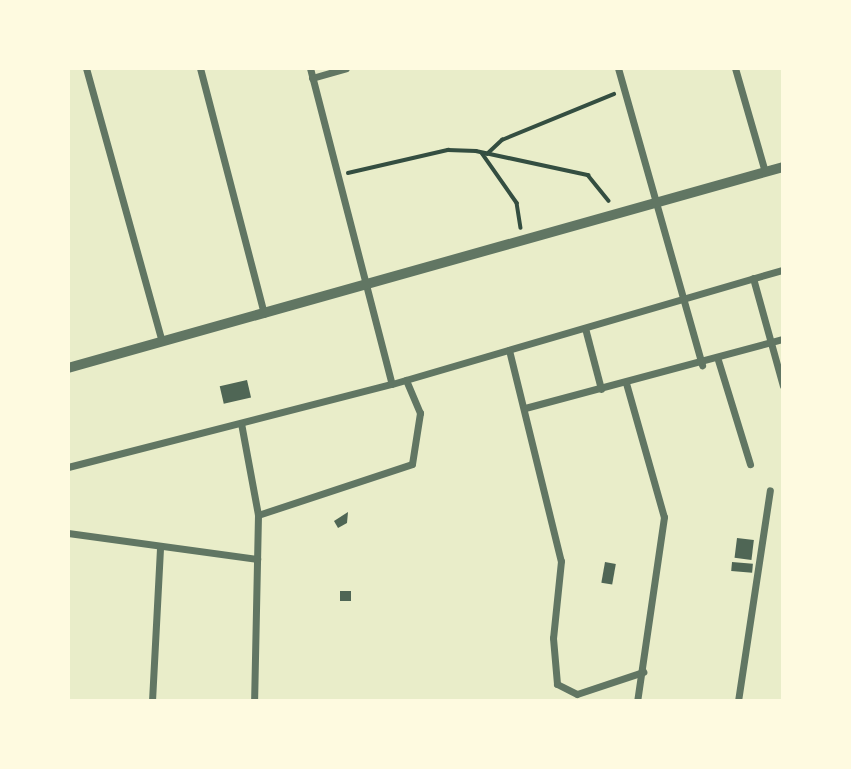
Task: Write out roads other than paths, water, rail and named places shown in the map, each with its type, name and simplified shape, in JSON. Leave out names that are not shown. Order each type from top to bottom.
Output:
[{"type":"street","points":[[86,68],[162,342]]},
{"type":"street","points":[[200,68],[264,314]]},
{"type":"street","points":[[310,68],[369,284],[393,384]]},
{"type":"street","points":[[312,78],[346,68]]},
{"type":"street","points":[[618,68],[702,365]]},
{"type":"street","points":[[735,68],[765,172]]},
{"type":"street","points":[[68,368],[783,167]]},
{"type":"street","points":[[68,467],[393,384],[783,270]]},
{"type":"street","points":[[753,278],[783,386]]},
{"type":"street","points":[[585,328],[600,389]]},
{"type":"street","points":[[525,408],[702,365],[783,339]]},
{"type":"street","points":[[509,350],[562,561],[554,638],[557,684],[576,694],[643,672]]},
{"type":"street","points":[[718,360],[750,464]]},
{"type":"street","points":[[258,515],[412,464],[420,413],[405,380]]},
{"type":"street","points":[[626,383],[664,516],[637,701]]},
{"type":"street","points":[[241,423],[258,515],[254,701]]},
{"type":"street","points":[[738,701],[770,490]]},
{"type":"street","points":[[68,533],[257,559]]},
{"type":"street","points":[[152,701],[160,546]]}]
